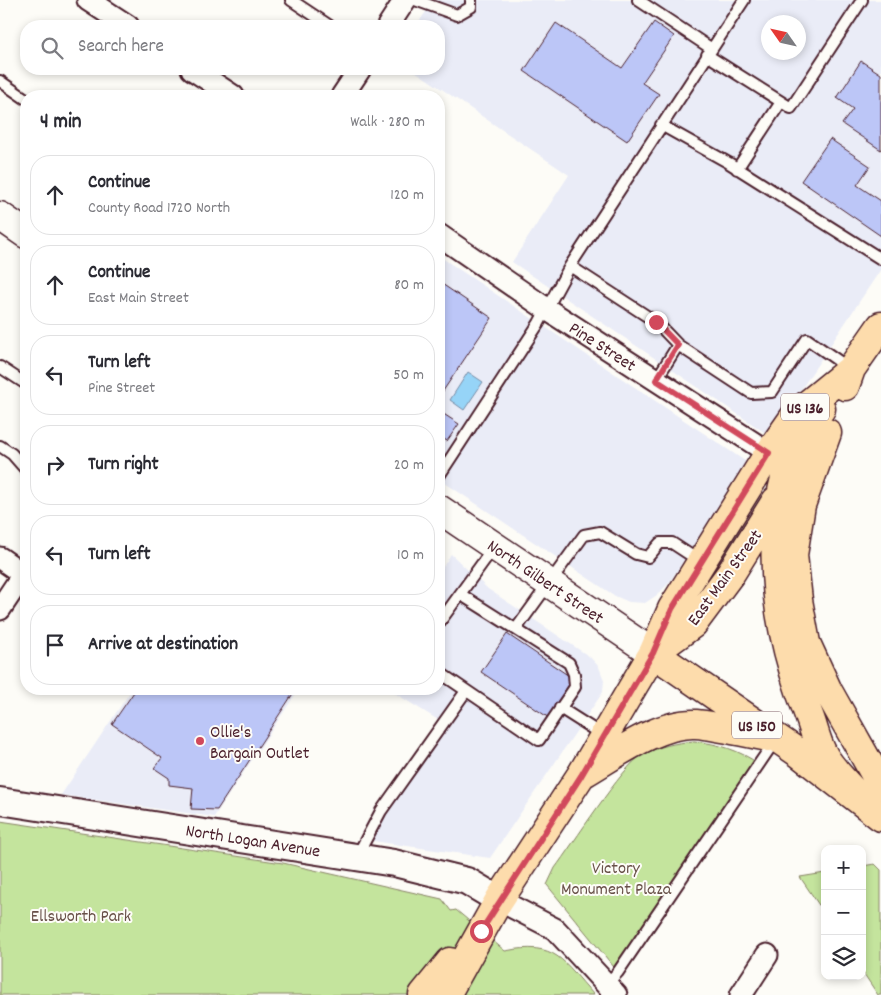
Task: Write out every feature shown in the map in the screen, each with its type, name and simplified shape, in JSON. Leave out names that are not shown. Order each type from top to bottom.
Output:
[{"type":"main road","points":[[0,216],[20,230]]},
{"type":"main road","name":"East Main Street","points":[[653,653],[694,624],[730,573],[802,458],[827,433],[851,369],[881,326]]},
{"type":"main road","points":[[851,369],[810,424],[789,463],[775,532],[775,586],[784,638],[800,692],[822,753],[873,788]]},
{"type":"main road","name":"East Main Street","points":[[653,653],[672,609],[769,453],[797,413],[851,369]]},
{"type":"main road","points":[[827,433],[801,505],[793,555],[798,600],[806,643],[873,788]]},
{"type":"main road","name":"North Gilbert Street","points":[[445,513],[653,653]]},
{"type":"main road","points":[[446,995],[499,900],[581,776],[653,653]]},
{"type":"main road","name":"US 150","points":[[653,653],[777,738],[873,788],[881,816]]},
{"type":"main road","points":[[581,776],[639,741],[671,727],[694,724],[777,738]]},
{"type":"main road","points":[[424,995],[499,900]]},
{"type":"street","points":[[88,0],[119,20]]},
{"type":"street","points":[[392,20],[405,0]]},
{"type":"street","points":[[200,75],[220,90]]},
{"type":"street","points":[[346,90],[356,75]]},
{"type":"street","name":"Pine Street","points":[[445,239],[548,310],[769,453]]},
{"type":"street","points":[[0,558],[20,569]]},
{"type":"street","points":[[0,609],[20,579]]},
{"type":"street","name":"North Logan Avenue","points":[[0,801],[394,863],[467,880],[499,900]]},
{"type":"street","points":[[499,900],[555,929],[611,990]]},
{"type":"street","points":[[741,995],[767,955]]},
{"type":"lane","points":[[291,0],[321,20]]},
{"type":"lane","points":[[415,0],[457,15],[471,7],[471,0]]},
{"type":"lane","points":[[638,0],[709,52],[791,108],[800,98],[862,0]]},
{"type":"lane","points":[[445,467],[548,310],[558,284],[744,0]]},
{"type":"lane","points":[[0,81],[20,95]]},
{"type":"lane","points":[[737,169],[781,102]]},
{"type":"lane","points":[[661,124],[737,169],[881,260]]},
{"type":"lane","points":[[570,266],[656,322],[678,345],[751,393],[772,392],[807,339],[851,369]]},
{"type":"lane","points":[[656,380],[678,345]]},
{"type":"lane","points":[[0,367],[20,380]]},
{"type":"lane","points":[[0,446],[12,454],[20,463]]},
{"type":"lane","points":[[516,629],[584,535],[600,532],[636,554],[648,557],[660,544],[672,542],[702,562]]},
{"type":"lane","points":[[445,615],[495,546]]},
{"type":"lane","points":[[445,676],[539,740],[575,687],[574,674],[569,663],[460,594]]},
{"type":"lane","points":[[356,857],[381,811],[466,691]]},
{"type":"lane","points":[[560,708],[604,736]]},
{"type":"lane","points":[[611,990],[618,972],[777,738]]},
{"type":"shaded area","points":[[434,0],[881,0],[881,269],[770,436],[512,262],[569,175],[421,75],[445,75],[445,20],[420,20]]},
{"type":"shaded area","points":[[445,260],[748,463],[669,583],[657,595],[645,603],[629,602],[615,596],[445,483]]},
{"type":"shaded area","points":[[451,554],[488,589],[590,657],[599,667],[604,680],[603,692],[490,858],[366,840],[443,723],[398,695],[445,695],[445,564]]},
{"type":"shaded area","name":"Ollie's Bargain Outlet","points":[[128,695],[295,695],[214,817],[61,795]]},
{"type":"green space","name":"Victory Monument Plaza","points":[[694,741],[728,748],[759,764],[618,972],[547,885],[555,868],[597,807],[633,762],[655,749]]},
{"type":"green space","name":"Ellsworth Park","points":[[0,821],[283,863],[442,899],[451,911],[456,910],[505,951],[536,949],[548,951],[557,956],[594,995],[0,995]]},
{"type":"green space","points":[[875,864],[881,870],[881,995],[878,995],[866,977],[866,865]]},
{"type":"green space","points":[[821,874],[821,908],[800,877]]},
{"type":"water","points":[[468,372],[483,382],[464,410],[450,400]]},
{"type":"building","points":[[654,22],[674,36],[642,83],[659,94],[627,141],[524,71],[556,23],[622,68]]},
{"type":"building","points":[[861,61],[881,74],[881,150],[842,124],[853,109],[837,98]]},
{"type":"building","points":[[830,139],[870,166],[857,185],[881,201],[881,236],[801,181]]},
{"type":"building","points":[[445,286],[492,318],[445,388]]},
{"type":"building","points":[[445,415],[459,424],[447,441],[445,440]]},
{"type":"building","points":[[507,634],[575,680],[549,718],[481,672]]},
{"type":"building","name":"Ollie's Bargain Outlet","points":[[132,695],[292,695],[217,810],[191,809],[193,788],[169,785],[169,778],[154,768],[162,758],[112,724]]},
{"type":"place","name":"Ollie's Bargain Outlet","points":[[200,741]]},
{"type":"route","points":[[481,931],[499,900],[581,776],[653,653],[672,609],[769,453],[656,380],[678,345],[656,322]]}]
